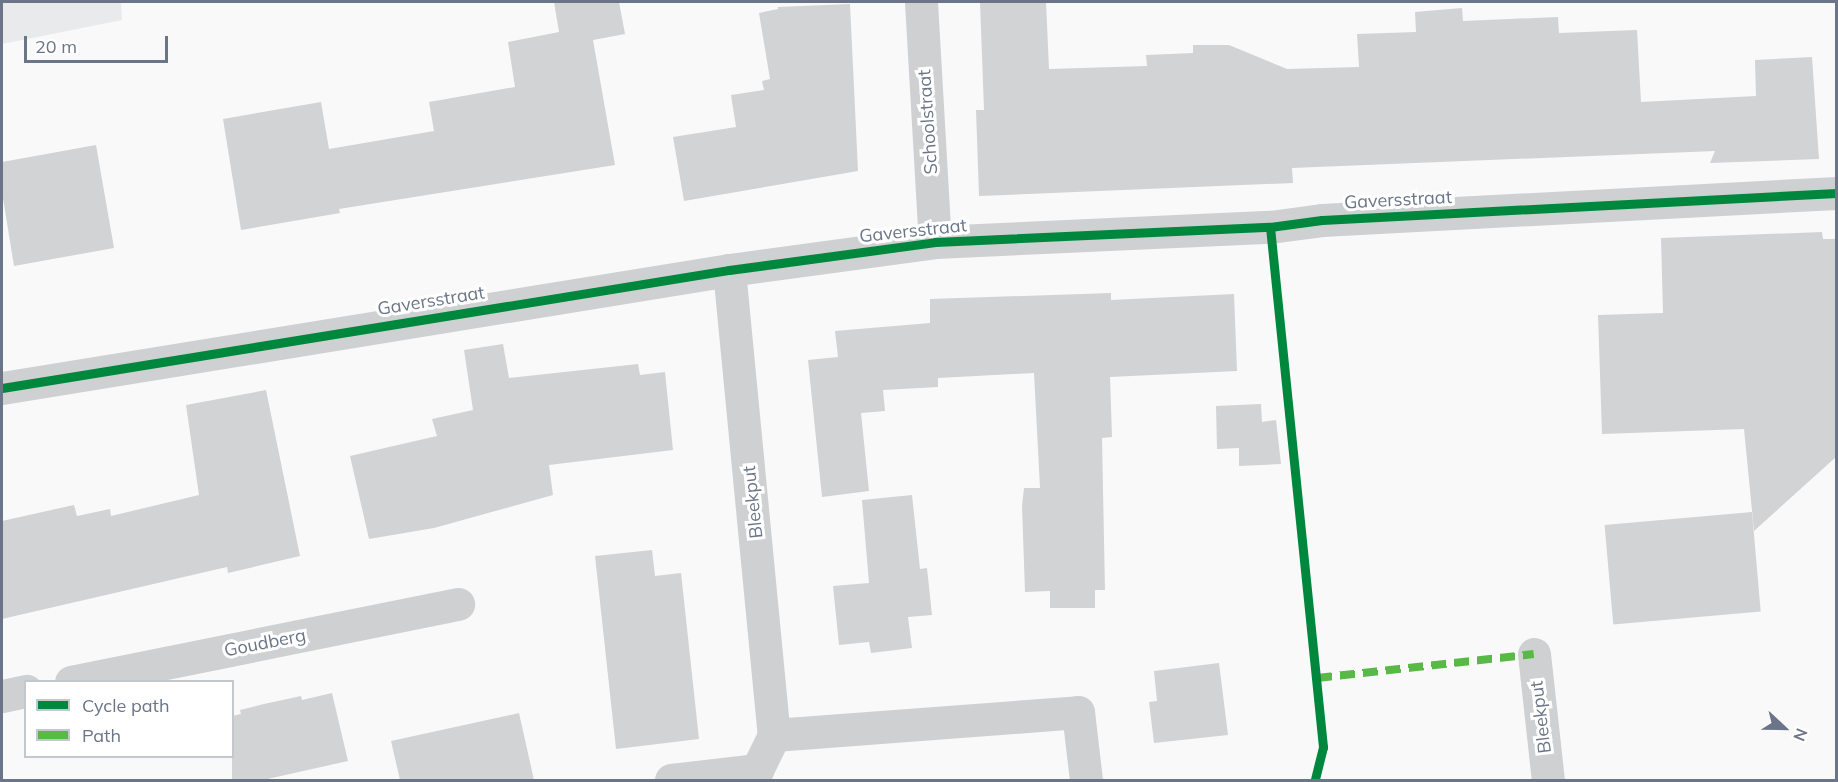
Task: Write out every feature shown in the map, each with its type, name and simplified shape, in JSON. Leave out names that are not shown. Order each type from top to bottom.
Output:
[{"type":"street","name":"Schoolstraat","points":[[921,2],[935,242]]},
{"type":"street","name":"Gaversstraat","points":[[2,388],[729,270],[935,242],[1270,227],[1322,220],[1836,193]]},
{"type":"street","name":"Bleekput","points":[[729,270],[774,735]]},
{"type":"street","name":"Goudberg","points":[[76,680],[458,604]]},
{"type":"street","name":"Bleekput","points":[[1534,654],[1548,780]]},
{"type":"street","points":[[2,696],[24,691]]},
{"type":"street","points":[[671,780],[757,770],[774,735],[1078,712],[1086,780]]},
{"type":"shaded area","points":[[2,2],[121,2],[122,20],[2,44]]},
{"type":"building","points":[[554,2],[619,2],[625,34],[593,40],[615,165],[339,209],[340,213],[241,230],[223,119],[321,102],[329,149],[434,131],[429,102],[515,87],[508,42],[559,32]]},
{"type":"building","points":[[980,2],[1046,2],[1049,69],[1147,66],[1146,55],[1193,53],[1193,45],[1229,45],[1287,69],[1359,67],[1357,34],[1416,32],[1415,12],[1462,8],[1463,21],[1558,17],[1559,33],[1637,30],[1641,102],[1756,96],[1755,60],[1812,57],[1819,159],[1710,163],[1715,151],[1292,168],[1293,183],[979,196],[976,110],[984,110]]},
{"type":"building","points":[[850,4],[858,171],[684,201],[673,137],[736,127],[731,95],[764,90],[762,81],[770,79],[759,13],[778,9],[778,7]]},
{"type":"building","points":[[96,145],[114,248],[14,266],[2,192],[2,162]]},
{"type":"building","points":[[1822,232],[1823,239],[1836,239],[1836,457],[1754,531],[1744,429],[1602,434],[1598,315],[1663,313],[1661,238]]},
{"type":"building","points":[[1111,293],[1111,300],[1234,294],[1237,371],[1110,377],[1112,437],[1102,438],[1105,590],[1095,590],[1095,608],[1050,608],[1050,591],[1025,592],[1022,506],[1024,488],[1040,488],[1034,373],[938,378],[938,387],[883,390],[885,411],[861,413],[869,491],[822,497],[808,360],[838,357],[835,331],[930,323],[930,299]]},
{"type":"building","points":[[503,344],[509,378],[638,364],[640,375],[665,372],[673,450],[549,465],[553,495],[434,528],[369,539],[350,456],[437,436],[432,419],[473,410],[464,350]]},
{"type":"building","points":[[266,390],[300,556],[228,573],[227,567],[2,619],[2,521],[74,505],[77,516],[110,509],[111,516],[199,495],[186,405]]},
{"type":"building","points":[[1261,404],[1262,422],[1276,420],[1281,464],[1239,466],[1239,448],[1217,449],[1216,406]]},
{"type":"building","points":[[912,495],[920,569],[927,568],[932,615],[908,617],[912,648],[871,653],[869,642],[839,645],[833,586],[869,583],[862,500]]},
{"type":"building","points":[[1752,512],[1761,612],[1613,625],[1605,525]]},
{"type":"building","points":[[652,550],[655,576],[681,573],[699,739],[616,749],[595,556]]},
{"type":"building","points":[[1219,663],[1228,735],[1154,743],[1149,702],[1157,701],[1154,671]]},
{"type":"building","points":[[332,693],[348,761],[263,780],[232,780],[234,716],[241,714],[240,710],[264,704],[301,696],[302,700]]},
{"type":"building","points":[[519,713],[534,780],[400,780],[391,741]]},
{"type":"marked path","points":[[1317,678],[1534,654]]},
{"type":"cycle path","points":[[2,388],[729,270],[935,242],[1270,227],[1322,220],[1836,193]]},
{"type":"cycle path","points":[[1270,227],[1323,747],[1315,780]]}]
